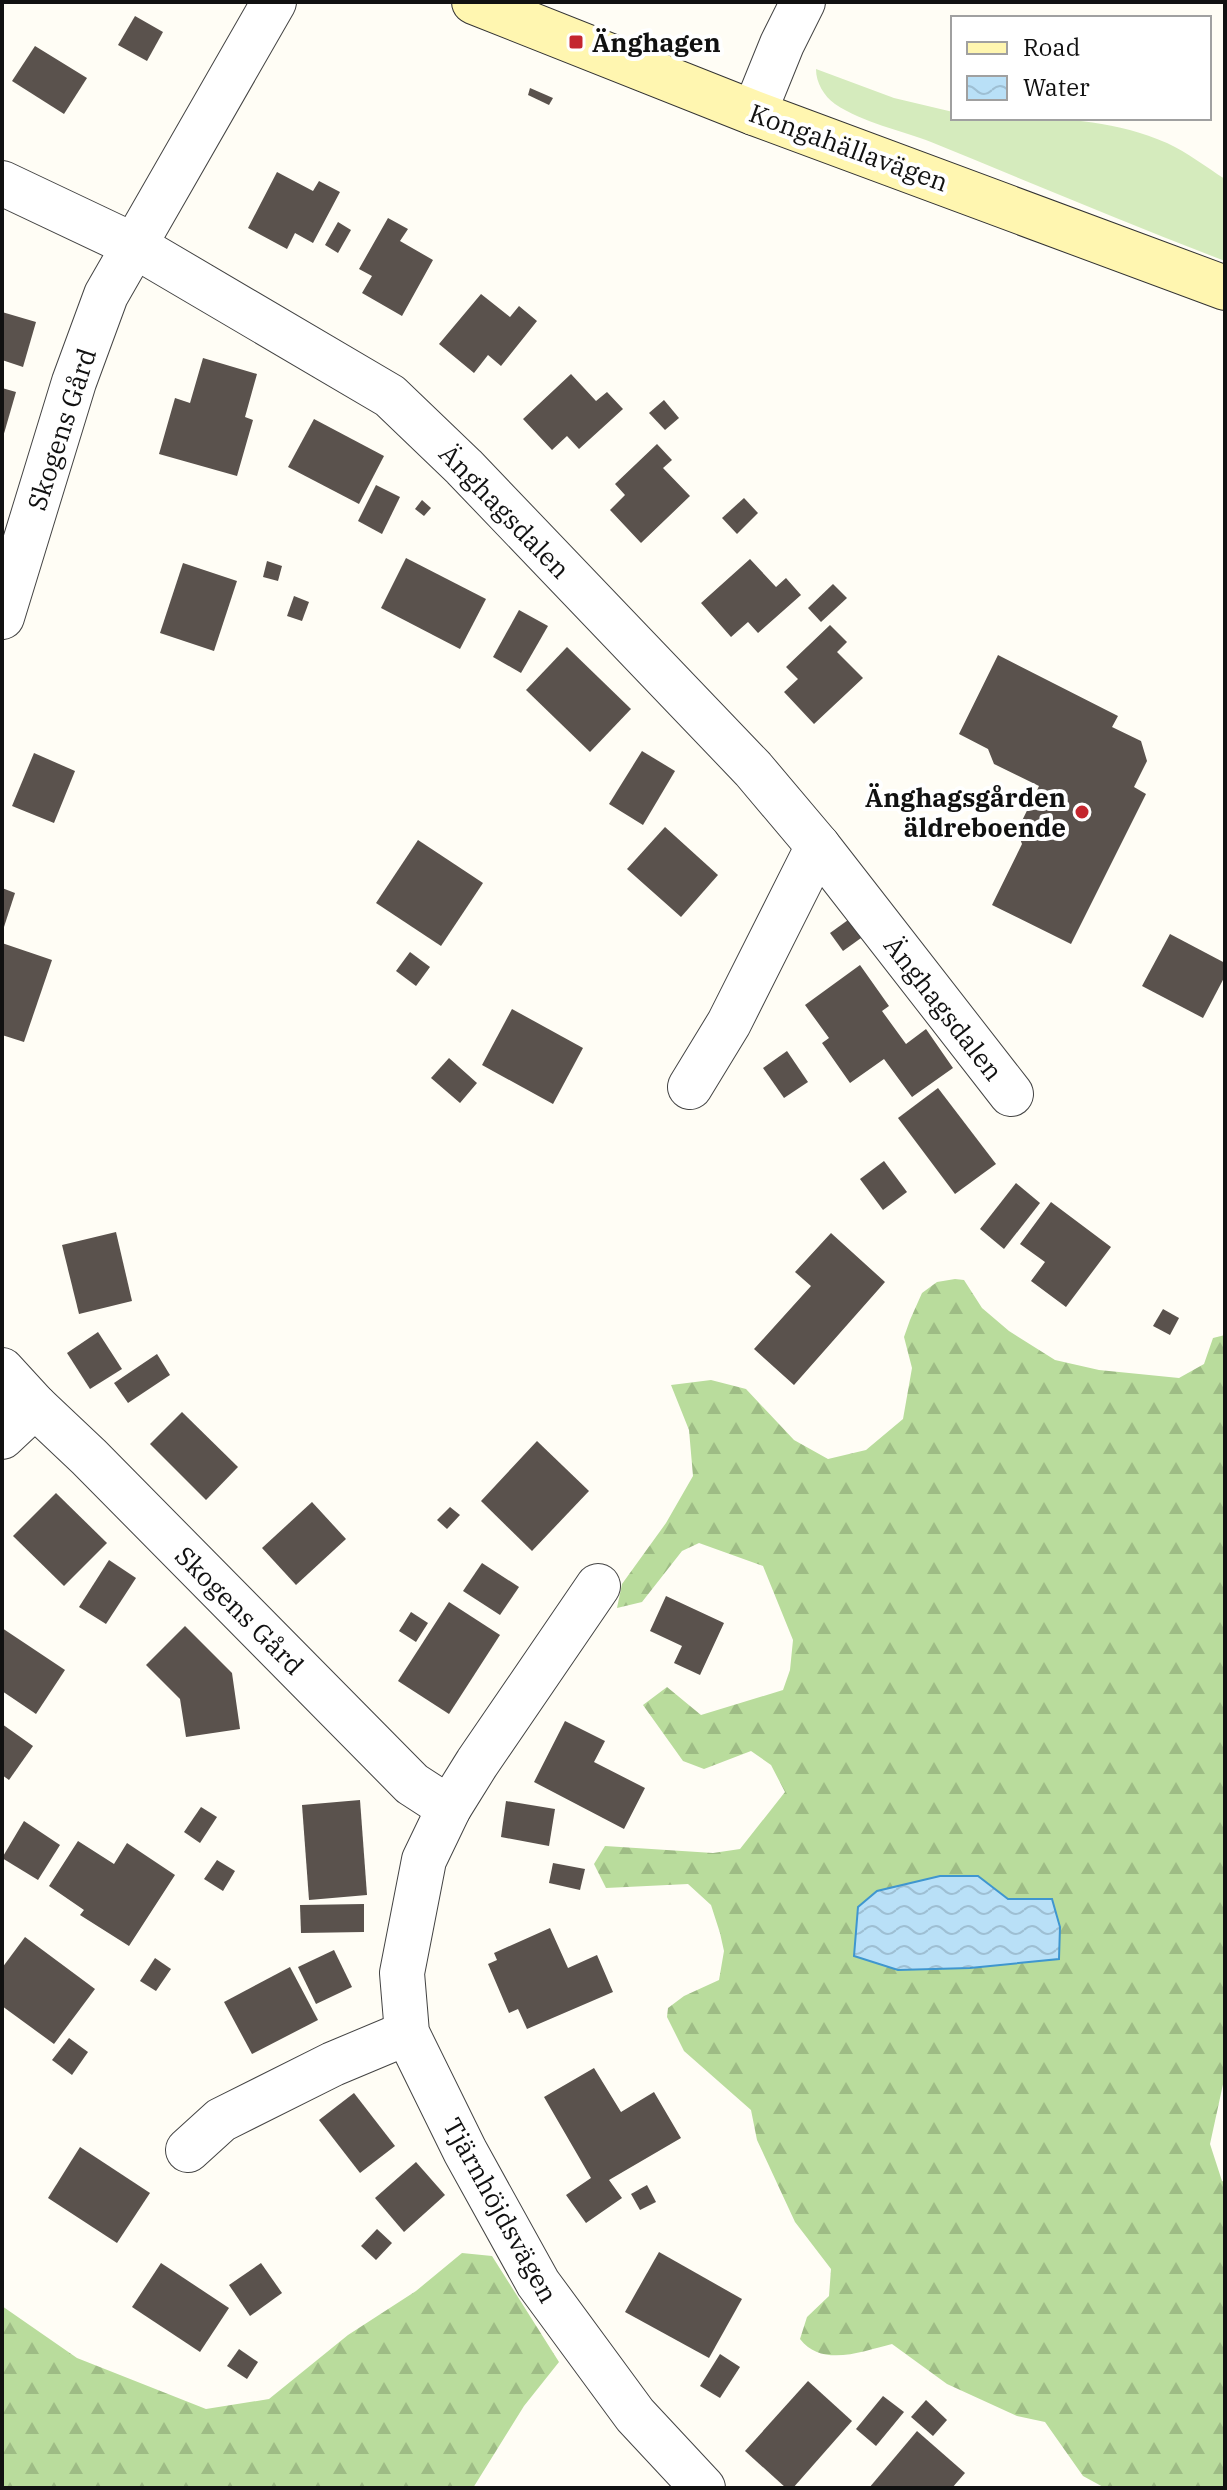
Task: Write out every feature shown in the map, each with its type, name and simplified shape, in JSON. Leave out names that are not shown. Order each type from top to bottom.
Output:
[{"type":"street","name":"Skogens Gård","points":[[2,617],[74,382],[106,295],[274,2]]},
{"type":"street","name":"Kongahällavägen","points":[[474,2],[754,113],[1225,288]]},
{"type":"street","points":[[754,113],[803,2]]},
{"type":"street","points":[[2,183],[135,246]]},
{"type":"street","name":"Änghagsdalen","points":[[135,246],[390,396],[464,467],[743,758],[818,846],[1011,1094]]},
{"type":"street","points":[[690,1087],[729,1023],[818,846]]},
{"type":"street","name":"Skogens Gård","points":[[2,1370],[412,1784],[449,1808]]},
{"type":"street","points":[[2,1437],[35,1406]]},
{"type":"street","name":"Tjärnhöjdsvägen","points":[[598,1586],[477,1763],[449,1808],[424,1860],[402,1973],[407,2033],[465,2151],[538,2283],[635,2415],[703,2488]]},
{"type":"street","points":[[188,2150],[221,2120],[333,2064],[407,2033]]},
{"type":"green space","points":[[816,69],[894,98],[951,112],[951,120],[1071,120],[1115,126],[1167,143],[1225,179],[1225,261],[931,142],[858,116],[827,97]]},
{"type":"green space","points":[[964,1280],[982,1308],[1009,1331],[1055,1360],[1099,1370],[1179,1378],[1204,1364],[1213,1338],[1225,1335],[1225,2075],[1210,2144],[1222,2181],[1225,2182],[1225,2488],[1105,2488],[1083,2476],[1045,2422],[1017,2416],[947,2384],[892,2344],[843,2355],[820,2353],[809,2348],[800,2339],[807,2317],[829,2296],[831,2269],[795,2222],[757,2140],[751,2110],[684,2051],[667,2017],[668,2008],[684,1996],[719,1980],[724,1951],[711,1905],[688,1884],[606,1888],[594,1864],[605,1846],[713,1853],[740,1849],[785,1792],[771,1765],[751,1751],[704,1769],[683,1761],[643,1705],[667,1687],[701,1715],[783,1690],[790,1670],[793,1640],[763,1566],[699,1543],[682,1551],[642,1602],[617,1608],[622,1584],[666,1523],[693,1476],[689,1430],[671,1385],[711,1380],[746,1389],[794,1440],[828,1459],[866,1450],[903,1419],[912,1368],[904,1337],[922,1293],[937,1282]],"holes":[[[940,1876],[977,1876],[1008,1899]]]},
{"type":"green space","points":[[462,2253],[492,2256],[559,2362],[524,2406],[473,2488],[2,2488],[2,2306],[77,2358],[206,2409],[269,2399],[348,2335],[416,2291]]},
{"type":"water","points":[[940,1876],[978,1876],[1008,1899],[1052,1899],[1060,1927],[1059,1959],[970,1968],[898,1970],[854,1956],[858,1907],[877,1891]]},
{"type":"building","points":[[135,16],[163,32],[147,61],[118,45]]},
{"type":"building","points":[[35,46],[87,78],[64,114],[12,81]]},
{"type":"building","points":[[530,88],[553,98],[549,105],[528,95]]},
{"type":"building","points":[[277,172],[313,191],[319,181],[340,192],[313,243],[295,233],[287,249],[248,228]]},
{"type":"building","points":[[388,218],[408,229],[400,241],[433,260],[402,316],[362,293],[372,276],[359,269]]},
{"type":"building","points":[[338,222],[351,230],[338,253],[325,245]]},
{"type":"building","points":[[481,294],[510,317],[519,306],[537,321],[501,366],[488,355],[474,373],[439,344]]},
{"type":"building","points":[[2,312],[36,322],[23,367],[2,360]]},
{"type":"building","points":[[203,358],[257,374],[245,417],[253,420],[237,476],[159,454],[175,398],[190,403]]},
{"type":"building","points":[[571,374],[596,401],[607,392],[623,409],[579,449],[567,436],[552,450],[523,419]]},
{"type":"building","points":[[2,388],[16,392],[3,437],[2,437]]},
{"type":"building","points":[[664,400],[679,418],[665,430],[649,413]]},
{"type":"building","points":[[314,419],[384,456],[359,504],[288,467]]},
{"type":"building","points":[[657,444],[672,460],[663,468],[690,496],[641,543],[610,510],[625,495],[615,484]]},
{"type":"building","points":[[376,485],[400,497],[382,534],[358,521]]},
{"type":"building","points":[[744,498],[758,513],[737,534],[722,518]]},
{"type":"building","points":[[422,500],[431,508],[424,516],[415,509]]},
{"type":"building","points":[[406,558],[486,599],[460,649],[381,608]]},
{"type":"building","points":[[750,559],[776,587],[786,578],[801,595],[758,633],[748,622],[731,637],[701,603]]},
{"type":"building","points":[[267,561],[282,566],[278,581],[263,577]]},
{"type":"building","points":[[183,563],[237,581],[214,651],[160,633]]},
{"type":"building","points":[[833,584],[847,598],[821,622],[808,608]]},
{"type":"building","points":[[294,596],[309,602],[302,621],[287,616]]},
{"type":"building","points":[[519,610],[548,626],[521,673],[493,657]]},
{"type":"building","points":[[830,625],[847,642],[837,652],[863,678],[814,724],[784,692],[798,679],[786,667]]},
{"type":"building","points":[[567,647],[631,709],[590,752],[526,690]]},
{"type":"building","name":"Änghagsgården äldreboende","points":[[998,655],[1118,716],[1112,727],[1141,741],[1147,761],[1134,787],[1146,794],[1071,944],[992,905],[1022,844],[1017,831],[1039,786],[994,764],[988,749],[959,734]]},
{"type":"building","points":[[642,751],[675,771],[643,825],[609,804]]},
{"type":"building","points":[[34,753],[75,771],[54,823],[12,806]]},
{"type":"building","points":[[665,827],[718,875],[681,917],[627,869]]},
{"type":"building","points":[[418,840],[483,883],[441,946],[376,903]]},
{"type":"building","points":[[2,888],[15,893],[3,930],[2,930]]},
{"type":"building","points":[[855,915],[868,933],[843,951],[830,933]]},
{"type":"building","points":[[1170,934],[1225,963],[1225,976],[1203,1018],[1142,986]]},
{"type":"building","points":[[2,943],[52,960],[24,1042],[2,1035]]},
{"type":"building","points":[[410,952],[430,967],[416,986],[396,971]]},
{"type":"building","points":[[860,965],[889,1006],[882,1011],[906,1044],[926,1029],[953,1068],[912,1097],[884,1059],[850,1083],[822,1043],[829,1038],[805,1005]]},
{"type":"building","points":[[512,1009],[583,1048],[553,1104],[482,1065]]},
{"type":"building","points":[[787,1051],[808,1082],[784,1098],[763,1068]]},
{"type":"building","points":[[449,1058],[477,1083],[460,1103],[431,1078]]},
{"type":"building","points":[[938,1088],[996,1164],[955,1194],[898,1118]]},
{"type":"building","points":[[884,1161],[907,1192],[883,1210],[860,1179]]},
{"type":"building","points":[[1016,1183],[1040,1203],[1004,1249],[980,1229]]},
{"type":"building","points":[[1051,1202],[1111,1247],[1066,1307],[1031,1281],[1045,1262],[1020,1244]]},
{"type":"building","points":[[116,1232],[132,1301],[79,1314],[62,1245]]},
{"type":"building","points":[[831,1233],[885,1282],[794,1385],[754,1349],[811,1286],[795,1272]]},
{"type":"building","points":[[1163,1309],[1179,1318],[1170,1335],[1153,1326]]},
{"type":"building","points":[[98,1332],[122,1369],[90,1389],[67,1353]]},
{"type":"building","points":[[157,1354],[170,1375],[128,1403],[114,1383]]},
{"type":"building","points":[[182,1412],[238,1467],[206,1500],[150,1444]]},
{"type":"building","points":[[537,1441],[589,1491],[532,1551],[481,1501]]},
{"type":"building","points":[[56,1493],[107,1543],[64,1586],[13,1536]]},
{"type":"building","points":[[312,1502],[346,1539],[296,1585],[262,1548]]},
{"type":"building","points":[[450,1507],[460,1515],[447,1529],[437,1520]]},
{"type":"building","points":[[109,1560],[136,1578],[106,1624],[79,1607]]},
{"type":"building","points":[[482,1563],[519,1587],[500,1615],[463,1591]]},
{"type":"building","points":[[666,1596],[724,1623],[700,1675],[674,1663],[682,1646],[650,1631]]},
{"type":"building","points":[[449,1602],[500,1635],[449,1714],[398,1681]]},
{"type":"building","points":[[411,1612],[428,1623],[416,1642],[399,1631]]},
{"type":"building","points":[[185,1626],[232,1673],[240,1729],[186,1737],[180,1699],[146,1665]]},
{"type":"building","points":[[2,1628],[65,1670],[36,1714],[2,1691]]},
{"type":"building","points":[[565,1721],[605,1741],[594,1762],[645,1788],[624,1829],[534,1782]]},
{"type":"building","points":[[2,1724],[33,1746],[9,1780],[2,1775]]},
{"type":"building","points":[[360,1800],[367,1895],[309,1900],[302,1805]]},
{"type":"building","points":[[506,1801],[555,1809],[549,1846],[501,1837]]},
{"type":"building","points":[[201,1807],[217,1817],[200,1843],[184,1832]]},
{"type":"building","points":[[24,1821],[60,1845],[38,1880],[2,1858]]},
{"type":"building","points":[[78,1841],[114,1864],[127,1843],[175,1875],[129,1946],[80,1915],[84,1910],[49,1886]]},
{"type":"building","points":[[217,1860],[235,1871],[223,1891],[204,1879]]},
{"type":"building","points":[[553,1863],[585,1869],[580,1890],[549,1883]]},
{"type":"building","points":[[364,1904],[364,1932],[301,1933],[300,1905]]},
{"type":"building","points":[[550,1928],[568,1968],[597,1955],[613,1992],[527,2029],[518,2009],[509,2013],[488,1964],[497,1960],[494,1953]]},
{"type":"building","points":[[25,1937],[95,1989],[54,2044],[2,2006],[2,1968]]},
{"type":"building","points":[[334,1950],[352,1987],[316,2004],[298,1967]]},
{"type":"building","points":[[155,1958],[171,1969],[156,1991],[140,1981]]},
{"type":"building","points":[[290,1967],[318,2020],[252,2054],[224,2002]]},
{"type":"building","points":[[69,2038],[88,2052],[72,2075],[52,2060]]},
{"type":"building","points":[[594,2068],[621,2112],[654,2092],[681,2138],[609,2180],[622,2198],[586,2223],[566,2195],[591,2178],[544,2097]]},
{"type":"building","points":[[354,2093],[395,2146],[360,2173],[319,2120]]},
{"type":"building","points":[[80,2147],[150,2193],[117,2243],[48,2198]]},
{"type":"building","points":[[416,2162],[445,2195],[404,2232],[375,2198]]},
{"type":"building","points":[[647,2185],[656,2202],[640,2210],[631,2194]]},
{"type":"building","points":[[377,2229],[392,2243],[376,2260],[361,2246]]},
{"type":"building","points":[[659,2252],[742,2299],[709,2358],[625,2312]]},
{"type":"building","points":[[161,2263],[229,2308],[200,2352],[132,2307]]},
{"type":"building","points":[[261,2263],[282,2293],[250,2316],[229,2285]]},
{"type":"building","points":[[239,2349],[258,2362],[247,2379],[227,2366]]},
{"type":"building","points":[[720,2354],[740,2367],[720,2398],[700,2386]]},
{"type":"building","points":[[808,2381],[852,2421],[793,2488],[786,2488],[745,2451]]},
{"type":"building","points":[[883,2396],[904,2412],[876,2446],[856,2429]]},
{"type":"building","points":[[926,2400],[947,2420],[933,2436],[911,2417]]},
{"type":"building","points":[[917,2431],[965,2473],[952,2488],[869,2488]]},
{"type":"place","name":"Änghagen","points":[[576,42]]},
{"type":"place","name":"Änghagsgården äldreboende","points":[[1082,812]]}]
